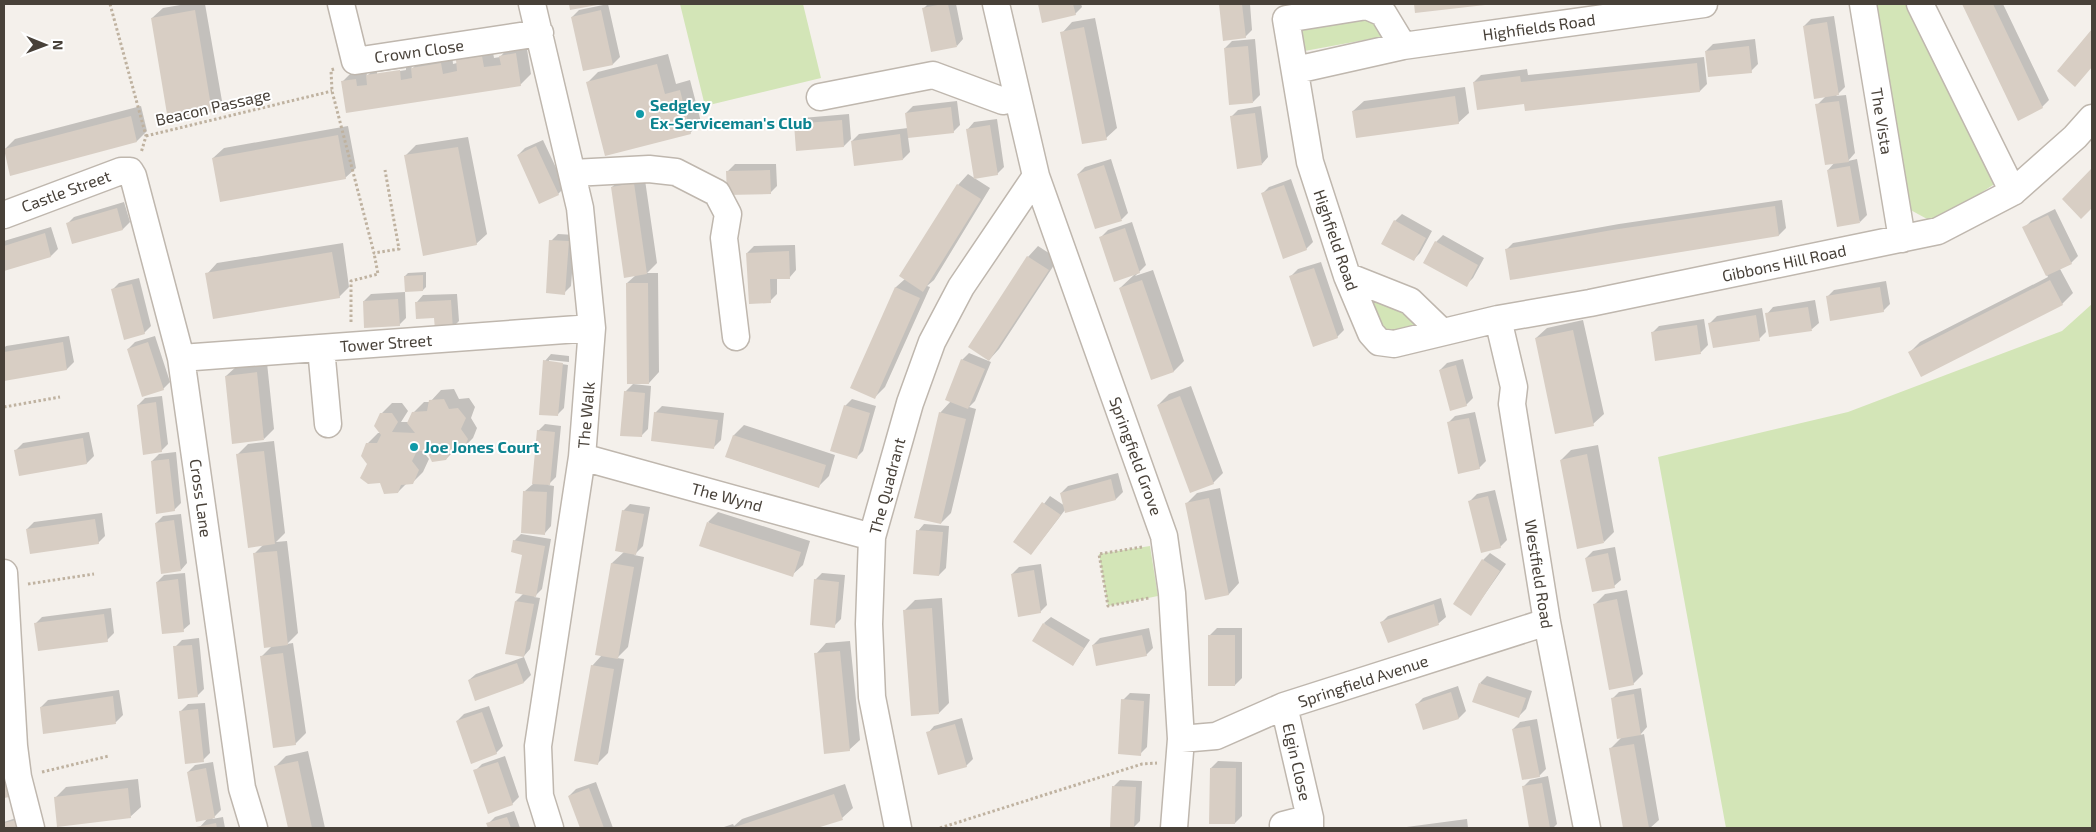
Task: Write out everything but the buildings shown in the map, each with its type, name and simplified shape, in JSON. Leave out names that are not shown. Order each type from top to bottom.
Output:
[{"type":"street","name":"Crown Close","points":[[341,4],[355,61],[540,33]]},
{"type":"street","name":"The Walk","points":[[532,4],[580,208],[592,328],[582,457],[538,746],[540,796],[550,828]]},
{"type":"street","name":"Springfield Grove","points":[[996,4],[1036,176],[1165,543],[1172,593],[1180,751],[1174,828]]},
{"type":"street","name":"Highfields Road","points":[[1296,70],[1403,46],[1704,4]]},
{"type":"street","name":"The Vista","points":[[1863,4],[1902,238]]},
{"type":"street","points":[[1920,4],[2013,192]]},
{"type":"street","points":[[1296,70],[1286,19],[1367,6],[1383,13],[1403,46]]},
{"type":"street","name":"Highfield Road","points":[[1296,70],[1310,162],[1348,276],[1371,333],[1380,342],[1394,344],[1441,332]]},
{"type":"street","points":[[820,96],[933,75],[1004,101],[1018,98]]},
{"type":"street","name":"Gibbons Hill Road","points":[[1441,332],[1498,319],[1590,304],[1938,231],[2013,192],[2075,137],[2092,118]]},
{"type":"street","points":[[573,173],[649,169],[676,172],[717,193],[728,214],[724,238],[736,337]]},
{"type":"street","name":"Castle Street","points":[[4,214],[121,171],[130,171]]},
{"type":"street","name":"Cross Lane","points":[[130,171],[133,176],[181,358],[242,788],[254,828]]},
{"type":"street","name":"The Quadrant","points":[[898,828],[872,697],[869,624],[872,537],[910,403],[932,342],[961,286],[1036,176]]},
{"type":"street","points":[[1348,276],[1410,301],[1441,332]]},
{"type":"street","name":"Westfield Road","points":[[1498,319],[1514,387],[1512,404],[1547,622],[1587,828]]},
{"type":"street","name":"Tower Street","points":[[181,358],[592,328]]},
{"type":"street","points":[[321,348],[328,424]]},
{"type":"street","name":"The Wynd","points":[[582,457],[872,537]]},
{"type":"street","points":[[4,581],[14,746],[18,777],[31,828]]},
{"type":"street","name":"Springfield Avenue","points":[[1180,751],[1284,706],[1547,622]]},
{"type":"street","name":"Elgin Close","points":[[1283,825],[1310,823],[1284,706]]},
{"type":"path","name":"Beacon Passage","points":[[110,4],[146,136],[332,91]]},
{"type":"path","points":[[354,345],[351,280],[378,274],[332,91],[331,70],[355,61]]},
{"type":"path","points":[[374,253],[399,249],[386,170]]},
{"type":"path","points":[[4,407],[60,397]]},
{"type":"path","points":[[1165,543],[1099,554],[1108,606],[1172,593]]},
{"type":"path","points":[[4,581],[94,574]]},
{"type":"path","points":[[940,828],[1180,751]]},
{"type":"path","points":[[18,777],[109,756]]},
{"type":"green space","points":[[680,4],[803,4],[821,78],[705,106]]},
{"type":"green space","points":[[1875,4],[1912,4],[1996,183],[1964,204],[1929,220],[1905,207]]},
{"type":"green space","points":[[1376,18],[1381,37],[1299,52],[1295,29]]},
{"type":"green space","points":[[1366,291],[1401,303],[1424,328],[1391,338],[1382,330]]},
{"type":"green space","points":[[2092,304],[2092,828],[1726,828],[1658,457],[1848,412],[2062,331]]},
{"type":"green space","points":[[1150,546],[1158,596],[1108,606],[1099,554]]},
{"type":"place","name":"Sedgley Ex-Serviceman's Club","points":[[640,114]]},
{"type":"place","name":"Joe Jones Court","points":[[414,447]]}]
